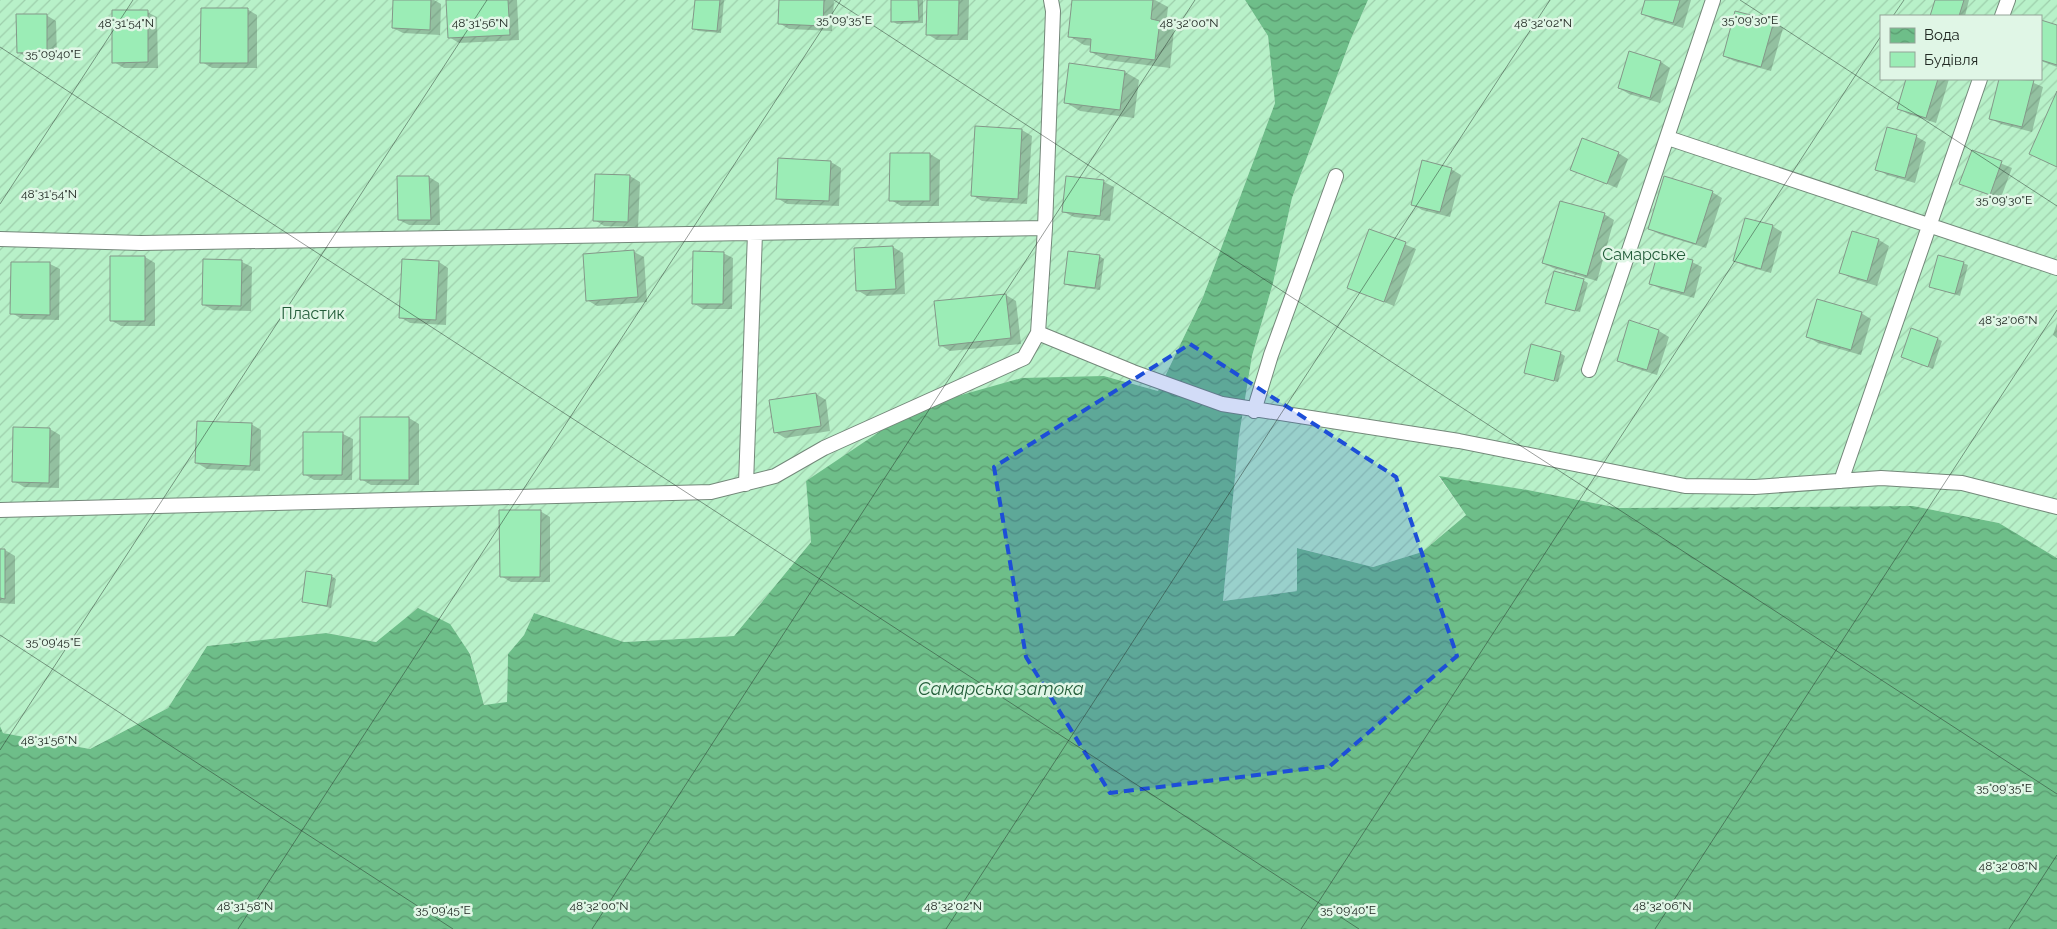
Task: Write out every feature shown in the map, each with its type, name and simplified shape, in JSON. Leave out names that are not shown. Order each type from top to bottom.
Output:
[{"type":"lane","points":[[0,510],[711,492],[775,476],[824,448],[1024,358],[1038,333],[1045,228],[1053,10],[1051,0]]},
{"type":"lane","points":[[1589,370],[1713,0]]},
{"type":"lane","points":[[2002,15],[2008,0]]},
{"type":"lane","points":[[1841,481],[1980,80]]},
{"type":"lane","points":[[1668,138],[2057,268]]},
{"type":"lane","points":[[1254,410],[1271,355],[1336,176]]},
{"type":"lane","points":[[0,239],[142,243],[1045,228]]},
{"type":"lane","points":[[746,484],[755,232]]},
{"type":"lane","points":[[1038,333],[1133,372],[1222,404],[1459,441],[1685,486],[1755,487],[1881,478],[1962,483],[2057,507]]},
{"type":"highlighted area","points":[[1190,344],[1396,477],[1457,656],[1330,766],[1110,793],[1026,657],[994,467]]},
{"type":"green space","name":"Пластик","points":[[0,0],[1245,0],[1268,36],[1275,103],[1203,297],[1158,391],[1104,376],[806,481],[811,542],[734,636],[624,642],[534,613],[524,635],[508,654],[507,703],[484,705],[470,653],[418,609],[376,642],[326,633],[207,646],[168,708],[90,749],[3,733],[0,726]]},
{"type":"green space","name":"Самарське","points":[[1368,0],[2057,0],[2057,558],[1999,523],[1913,506],[1619,508],[1528,490],[1439,477],[1466,515],[1422,552],[1373,567],[1298,548],[1297,591],[1223,601],[1239,436],[1252,356],[1273,283],[1292,198],[1350,41]]},
{"type":"water","name":"Самарська затока","points":[[1245,0],[1368,0],[1350,41],[1292,198],[1273,283],[1252,356],[1239,436],[1223,601],[1297,591],[1297,548],[1373,567],[1422,552],[1466,515],[1439,476],[1528,490],[1619,508],[1913,506],[1999,523],[2057,558],[2057,929],[0,929],[0,726],[3,733],[90,749],[168,708],[207,646],[326,633],[376,642],[418,608],[450,624],[470,654],[484,705],[507,702],[508,654],[524,635],[534,613],[624,642],[734,636],[811,542],[806,481],[915,408],[1022,378],[1104,376],[1158,391],[1203,297],[1275,103],[1268,36]]},
{"type":"building","points":[[393,0],[431,0],[430,30],[392,28]]},
{"type":"building","points":[[446,0],[508,0],[510,35],[448,38]]},
{"type":"building","points":[[695,0],[720,0],[717,31],[692,29]]},
{"type":"building","points":[[779,0],[824,0],[823,26],[778,24]]},
{"type":"building","points":[[891,0],[918,0],[919,21],[891,22]]},
{"type":"building","points":[[927,0],[959,0],[958,35],[926,35]]},
{"type":"building","points":[[1072,0],[1153,0],[1151,19],[1160,21],[1155,60],[1090,52],[1091,39],[1068,37]]},
{"type":"building","points":[[1645,0],[1680,0],[1673,23],[1641,14]]},
{"type":"building","points":[[1935,0],[1964,0],[1959,15],[1930,15]]},
{"type":"building","points":[[201,8],[248,8],[248,63],[200,63]]},
{"type":"building","points":[[112,10],[148,10],[148,62],[112,63]]},
{"type":"building","points":[[1735,11],[1774,21],[1761,67],[1723,56]]},
{"type":"building","points":[[16,14],[47,14],[47,52],[17,53]]},
{"type":"building","points":[[2042,20],[2057,25],[2057,65],[2042,60]]},
{"type":"building","points":[[1629,51],[1661,61],[1650,98],[1618,88]]},
{"type":"building","points":[[1069,63],[1125,71],[1120,110],[1064,103]]},
{"type":"building","points":[[1906,80],[1938,80],[1926,118],[1897,109]]},
{"type":"building","points":[[1999,80],[2034,80],[2022,127],[1989,119]]},
{"type":"building","points":[[2057,91],[2057,167],[2029,154]]},
{"type":"building","points":[[975,126],[1022,129],[1018,199],[971,196]]},
{"type":"building","points":[[1887,127],[1917,135],[1905,178],[1875,170]]},
{"type":"building","points":[[1582,138],[1619,152],[1607,184],[1570,170]]},
{"type":"building","points":[[1972,150],[2002,161],[1990,195],[1959,184]]},
{"type":"building","points":[[890,153],[930,153],[930,201],[889,201]]},
{"type":"building","points":[[778,158],[831,161],[829,201],[776,199]]},
{"type":"building","points":[[1422,160],[1452,168],[1440,212],[1411,205]]},
{"type":"building","points":[[595,174],[630,175],[628,222],[593,221]]},
{"type":"building","points":[[397,176],[429,176],[431,220],[398,220]]},
{"type":"building","points":[[1066,176],[1104,180],[1100,216],[1062,212]]},
{"type":"building","points":[[1664,176],[1713,191],[1696,244],[1648,229]]},
{"type":"building","points":[[1560,201],[1605,213],[1587,276],[1542,263]]},
{"type":"building","points":[[1745,218],[1773,225],[1761,269],[1733,261]]},
{"type":"building","points":[[1369,229],[1406,242],[1384,302],[1347,288]]},
{"type":"building","points":[[1852,231],[1879,239],[1867,281],[1839,273]]},
{"type":"building","points":[[893,246],[896,289],[856,291],[854,248]]},
{"type":"building","points":[[634,250],[638,297],[586,301],[583,254]]},
{"type":"building","points":[[693,251],[724,252],[723,304],[692,304]]},
{"type":"building","points":[[1068,251],[1100,255],[1095,288],[1064,284]]},
{"type":"building","points":[[1658,252],[1693,260],[1684,293],[1649,284]]},
{"type":"building","points":[[1938,255],[1964,262],[1955,294],[1929,287]]},
{"type":"building","points":[[110,256],[145,256],[145,321],[110,321]]},
{"type":"building","points":[[203,259],[242,260],[241,306],[202,305]]},
{"type":"building","points":[[402,259],[439,261],[436,320],[399,318]]},
{"type":"building","points":[[11,262],[50,262],[50,315],[10,314]]},
{"type":"building","points":[[1554,271],[1584,279],[1575,311],[1545,303]]},
{"type":"building","points":[[1006,294],[1011,338],[939,346],[934,301]]},
{"type":"building","points":[[1817,299],[1862,312],[1851,350],[1806,337]]},
{"type":"building","points":[[1629,320],[1659,330],[1647,370],[1617,361]]},
{"type":"building","points":[[1911,328],[1938,338],[1928,367],[1901,357]]},
{"type":"building","points":[[1531,344],[1561,352],[1554,381],[1524,373]]},
{"type":"building","points":[[816,393],[821,426],[774,433],[769,400]]},
{"type":"building","points":[[360,417],[409,417],[409,480],[360,480]]},
{"type":"building","points":[[197,421],[252,423],[250,466],[195,463]]},
{"type":"building","points":[[13,427],[50,428],[49,483],[12,482]]},
{"type":"building","points":[[303,432],[343,432],[342,475],[303,475]]},
{"type":"building","points":[[499,510],[541,510],[540,577],[500,577]]},
{"type":"building","points":[[0,549],[5,549],[5,599],[0,598]]},
{"type":"building","points":[[306,571],[332,575],[327,606],[302,602]]}]
